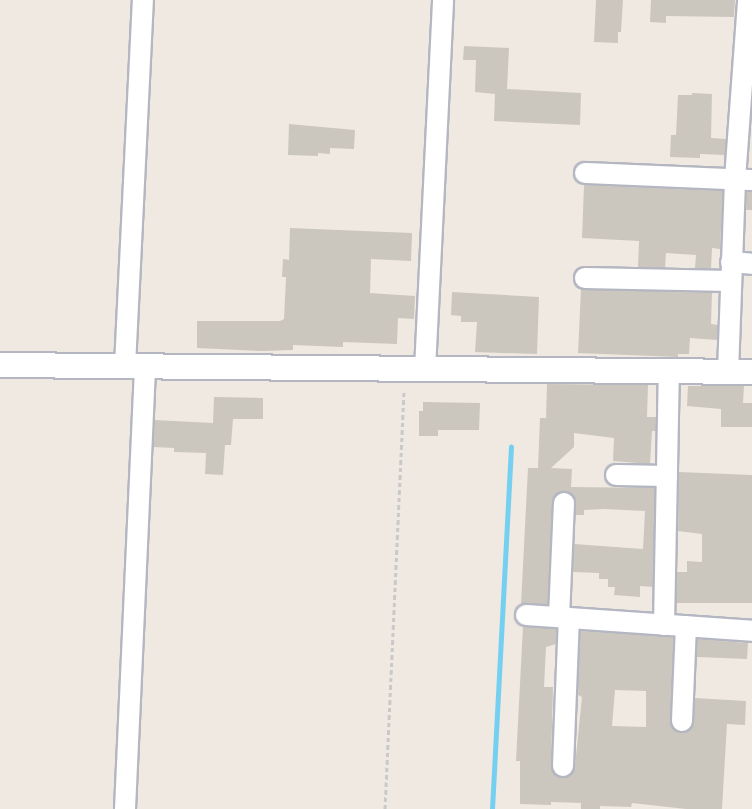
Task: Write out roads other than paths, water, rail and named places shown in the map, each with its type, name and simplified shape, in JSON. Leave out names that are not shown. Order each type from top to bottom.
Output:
[{"type":"street","points":[[125,809],[143,0]]},
{"type":"street","points":[[415,370],[443,0]]},
{"type":"street","points":[[728,372],[730,271],[743,215],[748,0]]},
{"type":"street","points":[[585,173],[743,180]]},
{"type":"street","points":[[585,278],[730,271],[752,264]]},
{"type":"street","points":[[0,365],[752,372]]},
{"type":"street","points":[[664,625],[669,371]]},
{"type":"street","points":[[616,475],[667,476]]},
{"type":"street","points":[[563,766],[564,503]]},
{"type":"street","points":[[526,615],[752,631]]},
{"type":"street","points":[[682,721],[687,626]]},
{"type":"waterway","points":[[492,809],[511,446]]}]
